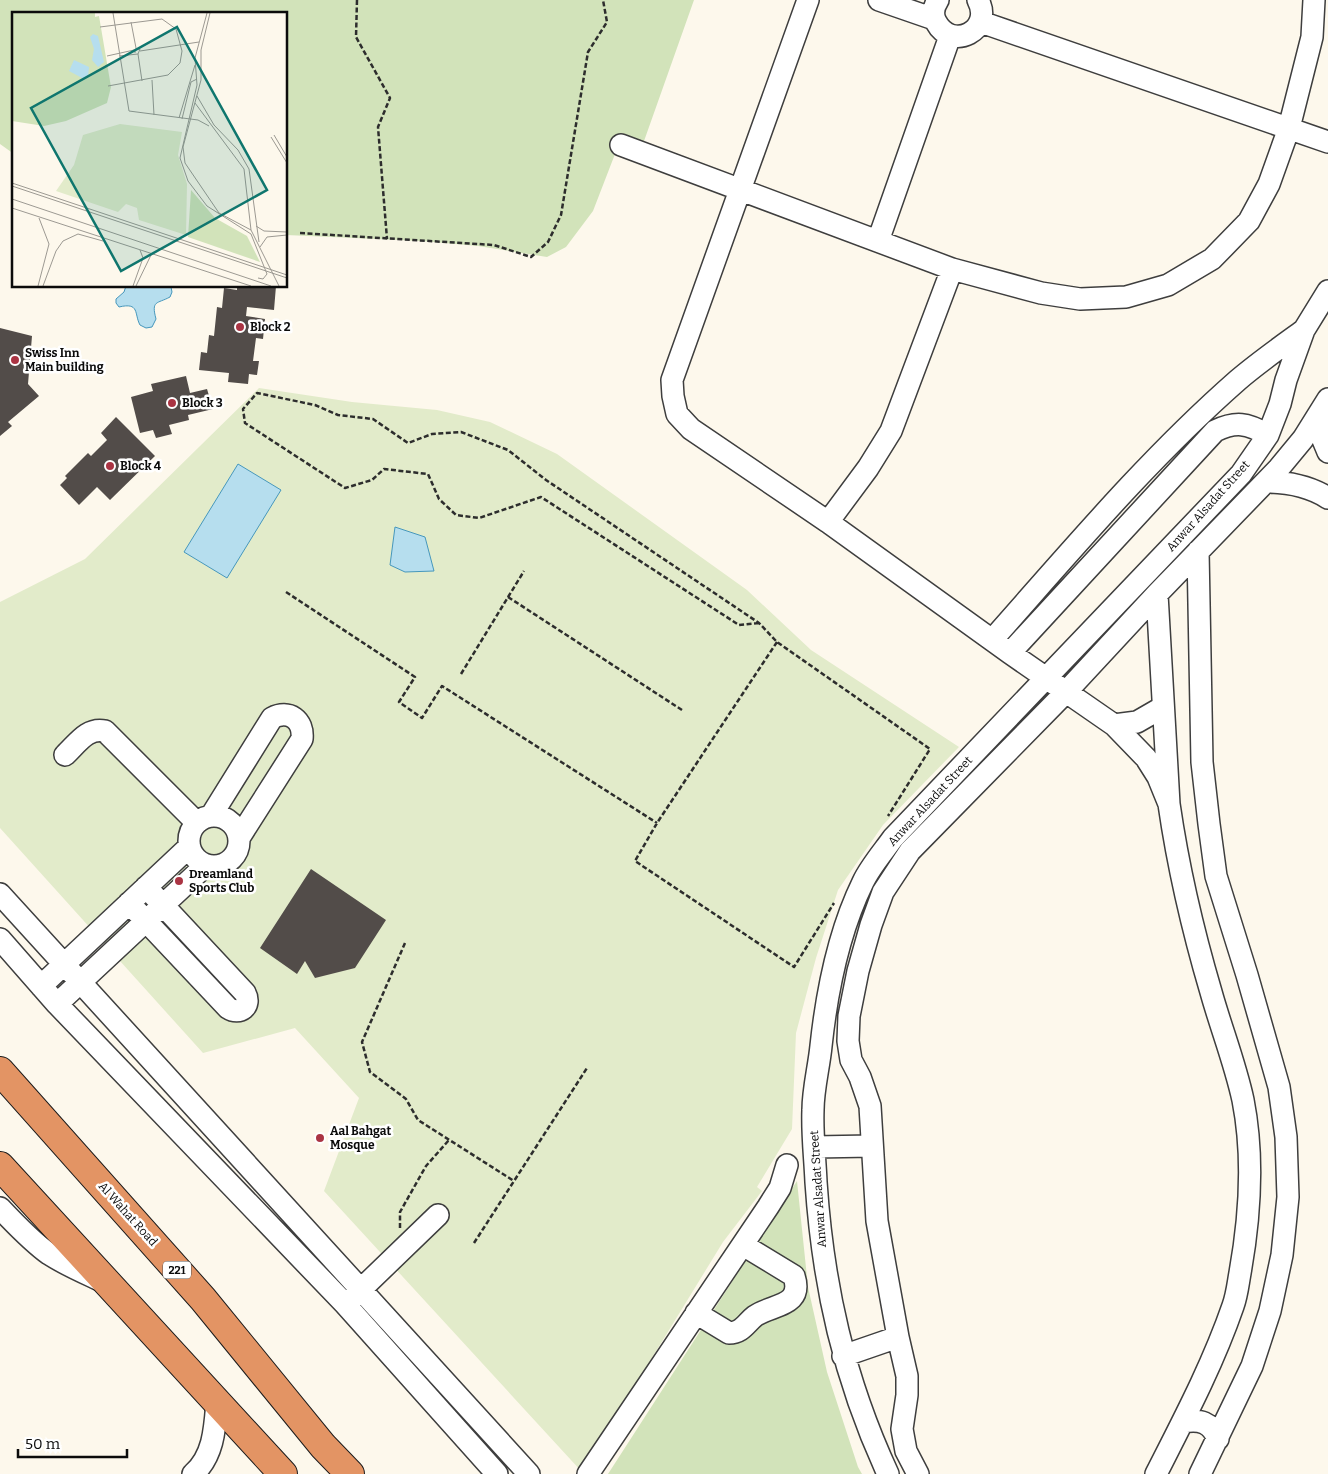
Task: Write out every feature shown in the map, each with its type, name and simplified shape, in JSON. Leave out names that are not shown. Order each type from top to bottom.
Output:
[{"type":"highway","name":"Al Wahat Road","points":[[0,1071],[12,1098],[203,1299],[323,1446],[350,1474]]},
{"type":"highway","points":[[0,1166],[283,1474]]},
{"type":"street","points":[[808,0],[672,380],[677,414],[691,429],[828,522],[1114,725],[1146,758],[1158,777],[1169,804]]},
{"type":"street","points":[[879,0],[936,10],[940,29],[950,36],[962,37],[974,32],[981,22],[982,8],[978,0]]},
{"type":"street","points":[[621,145],[952,269],[1041,293],[1080,299],[1126,297],[1168,286],[1212,259],[1249,221],[1269,184],[1289,128],[1312,37],[1314,0]]},
{"type":"street","points":[[981,22],[1328,142]]},
{"type":"street","points":[[878,241],[950,36]]},
{"type":"street","points":[[828,522],[868,468],[891,431],[952,269]]},
{"type":"street","name":"Anwar Alsadat Street","points":[[888,1474],[864,1420],[844,1356],[824,1266],[819,1227],[813,1108],[824,1013],[848,917],[864,880],[893,838],[1241,474],[1268,435],[1304,330],[1328,291]]},
{"type":"street","points":[[992,640],[1142,473],[1199,416],[1238,380],[1304,330]]},
{"type":"street","points":[[1323,408],[1323,440],[1328,452]]},
{"type":"street","name":"Anwar Alsadat Street","points":[[918,1474],[906,1451],[902,1429],[907,1395],[907,1376],[877,1221],[870,1106],[860,1077],[851,1060],[848,1040],[849,1016],[858,971],[883,892],[910,851],[1066,692],[1156,594],[1266,482],[1291,454],[1323,408]]},
{"type":"street","points":[[1199,416],[1215,431]]},
{"type":"street","points":[[1010,653],[1215,431],[1227,425],[1240,424],[1254,427],[1268,435]]},
{"type":"street","points":[[1266,482],[1301,486],[1328,498]]},
{"type":"street","points":[[1198,551],[1202,762],[1216,876],[1279,1087],[1286,1137],[1288,1197],[1282,1255],[1270,1311],[1252,1366],[1200,1474]]},
{"type":"street","points":[[1156,594],[1169,804],[1174,838],[1210,991],[1230,1051],[1243,1101],[1248,1148],[1249,1190],[1246,1240],[1234,1304],[1216,1352],[1156,1474]]},
{"type":"street","points":[[1114,725],[1137,722],[1163,707]]},
{"type":"street","points":[[65,755],[91,731],[105,731],[204,819],[226,819],[237,830],[239,838],[237,852],[227,862],[213,866],[206,865],[195,858],[189,847],[189,833],[204,819],[272,718],[282,714],[293,717],[301,726],[302,739],[239,838]]},
{"type":"street","points":[[41,986],[189,847]]},
{"type":"street","points":[[57,1004],[206,865]]},
{"type":"street","points":[[1185,884],[1202,886],[1216,876]]},
{"type":"street","points":[[129,903],[228,1008],[233,1011],[244,1009],[248,1004],[245,992],[146,886]]},
{"type":"street","points":[[0,894],[529,1474]]},
{"type":"street","points":[[0,939],[57,1004],[345,1304],[497,1474]]},
{"type":"street","points":[[814,1147],[872,1146]]},
{"type":"street","points":[[588,1474],[780,1188],[786,1165]]},
{"type":"street","points":[[0,1208],[49,1254],[75,1269],[110,1285]]},
{"type":"street","points":[[345,1304],[438,1215]]},
{"type":"street","points":[[696,1314],[733,1333],[742,1329],[755,1316],[783,1305],[792,1297],[796,1290],[794,1276],[743,1245]]},
{"type":"street","points":[[844,1356],[898,1337]]},
{"type":"street","points":[[193,1474],[200,1468],[212,1444],[217,1401]]},
{"type":"street","points":[[1183,1422],[1200,1420],[1207,1423],[1216,1432],[1218,1439]]},
{"type":"path","points":[[358,0],[356,37],[390,98],[378,127],[386,239]]},
{"type":"path","points":[[300,233],[494,245],[531,258],[548,242],[561,215],[588,52],[607,22],[603,0]]},
{"type":"path","points":[[759,624],[739,624],[541,497],[478,518],[456,515],[439,499],[428,474],[384,469],[372,480],[346,488],[245,423],[243,410],[257,393],[314,405],[338,415],[373,419],[408,444],[432,434],[462,432],[508,450],[546,480],[759,624],[777,642],[930,748],[888,816]]},
{"type":"path","points":[[460,674],[524,571]]},
{"type":"path","points":[[286,592],[416,677],[399,702],[422,718],[442,686],[657,823]]},
{"type":"path","points":[[508,597],[682,710]]},
{"type":"path","points":[[777,642],[657,823],[635,861],[794,967],[836,900]]},
{"type":"path","points":[[405,943],[362,1042],[370,1072],[406,1098],[418,1120],[514,1181]]},
{"type":"path","points":[[474,1243],[587,1068]]},
{"type":"path","points":[[397,1255],[400,1236],[400,1212],[426,1166],[449,1140]]},
{"type":"green space","points":[[0,0],[694,0],[638,158],[615,154],[593,211],[566,247],[547,257],[478,246],[422,241],[288,235],[288,12],[12,12],[12,153],[0,144]]},
{"type":"green space","points":[[259,388],[352,402],[437,410],[490,422],[557,454],[747,590],[811,650],[959,747],[883,825],[838,890],[816,958],[796,1033],[792,1129],[757,1187],[762,1191],[723,1242],[582,1472],[324,1191],[359,1098],[295,1028],[203,1053],[0,828],[0,602],[85,559]]},
{"type":"green space","points":[[797,1181],[808,1287],[827,1372],[858,1467],[862,1474],[608,1474]]},
{"type":"water","points":[[125,288],[171,288],[172,292],[170,297],[156,304],[154,309],[156,319],[152,327],[146,328],[140,325],[133,308],[130,306],[119,307],[116,303],[116,299],[124,292]]},
{"type":"water","points":[[238,464],[281,490],[227,578],[184,552]]},
{"type":"water","points":[[395,527],[425,537],[434,571],[405,572],[390,565]]},
{"type":"building","name":"Block 2","points":[[224,288],[237,290],[237,288],[276,288],[274,310],[247,307],[246,316],[265,319],[263,339],[256,338],[253,361],[259,361],[257,375],[249,374],[248,384],[228,382],[229,373],[199,370],[201,352],[207,353],[209,335],[214,336],[217,307],[222,308]]},
{"type":"building","name":"Swiss Inn Main building","points":[[0,328],[32,336],[28,384],[39,396],[8,422],[12,426],[0,436]]},
{"type":"building","name":"Block 3","points":[[186,376],[190,393],[207,389],[213,409],[188,415],[189,420],[169,425],[172,434],[156,438],[153,430],[140,433],[131,397],[153,391],[151,384]]},
{"type":"building","name":"Block 4","points":[[116,417],[155,456],[110,500],[97,487],[79,505],[60,485],[67,478],[65,476],[88,453],[91,456],[107,440],[101,433]]},
{"type":"building","points":[[311,869],[386,920],[355,968],[315,978],[305,961],[297,974],[260,948]]},
{"type":"place","name":"Block 2","points":[[240,327]]},
{"type":"place","name":"Swiss Inn Main building","points":[[15,360]]},
{"type":"place","name":"Block 3","points":[[172,403]]},
{"type":"place","name":"Block 4","points":[[110,466]]},
{"type":"place","name":"Dreamland Sports Club","points":[[179,881]]},
{"type":"place","name":"Aal Bahgat Mosque","points":[[320,1138]]}]
